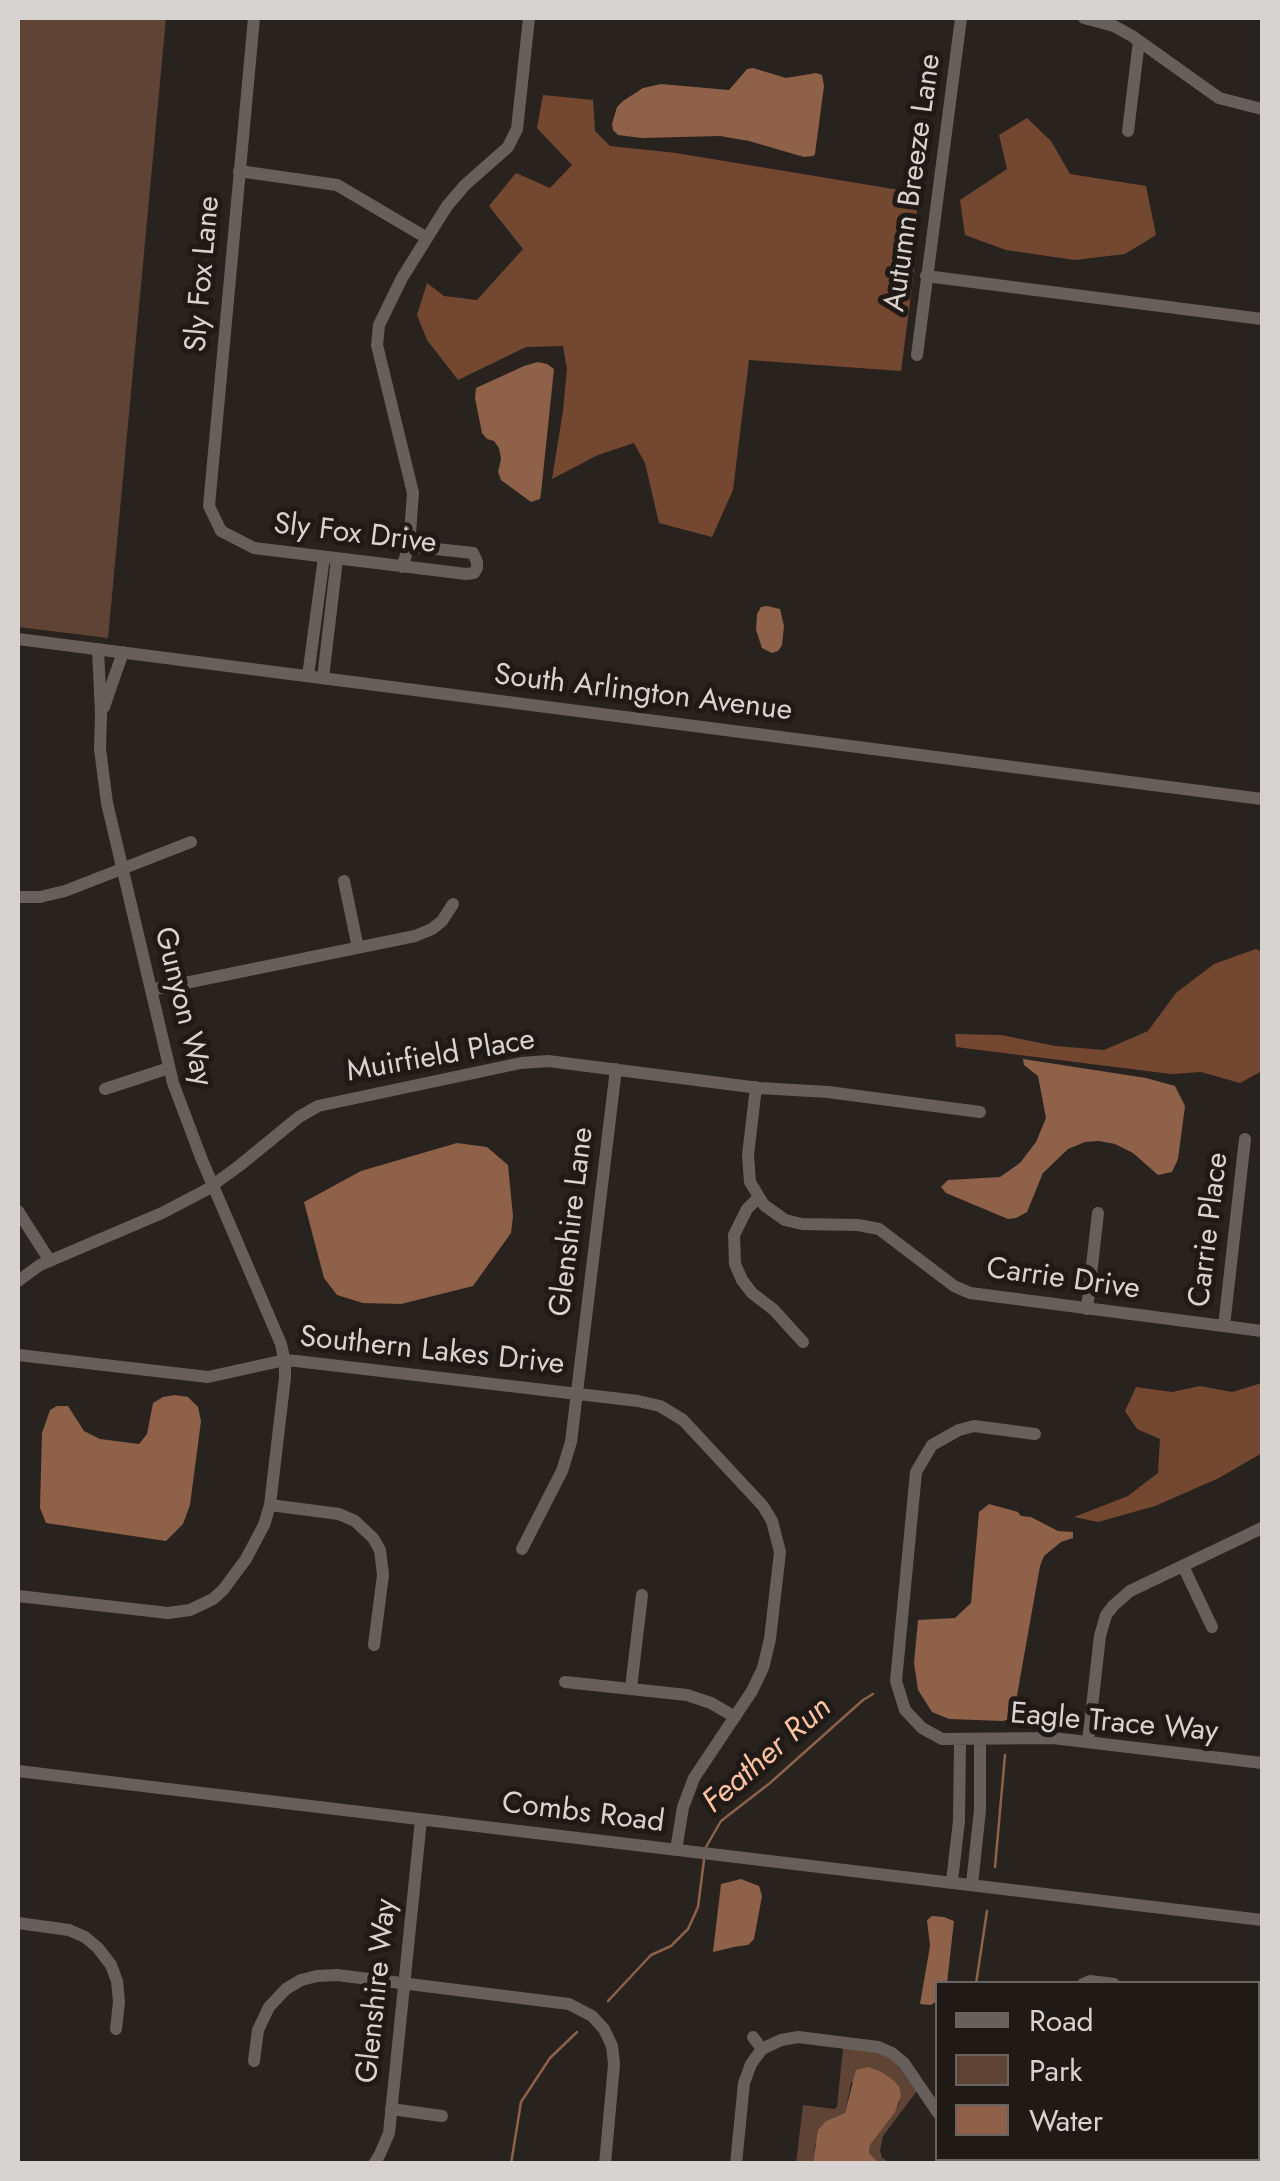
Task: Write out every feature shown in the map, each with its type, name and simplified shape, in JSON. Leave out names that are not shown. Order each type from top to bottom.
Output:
[{"type":"street","name":"Sly Fox Lane","points":[[221,531],[209,506],[254,18]]},
{"type":"street","points":[[402,567],[409,546],[413,493],[378,345],[378,326],[402,278],[447,206],[508,147],[517,129],[529,18]]},
{"type":"street","name":"Autumn Breeze Lane","points":[[917,355],[961,18]]},
{"type":"street","points":[[1084,18],[1114,26],[1219,98],[1262,109]]},
{"type":"street","points":[[1128,132],[1139,41]]},
{"type":"street","points":[[238,171],[337,185],[427,238]]},
{"type":"street","points":[[926,276],[1262,319]]},
{"type":"street","name":"Sly Fox Drive","points":[[221,531],[254,548],[474,573],[477,562],[473,553],[409,546]]},
{"type":"street","points":[[308,676],[330,558]]},
{"type":"street","points":[[323,678],[330,558]]},
{"type":"street","name":"South Arlington Avenue","points":[[18,639],[1262,799]]},
{"type":"street","name":"Gunyon Way","points":[[98,648],[101,766],[107,803],[170,1068],[179,1102],[285,1360]]},
{"type":"street","points":[[102,714],[123,652]]},
{"type":"street","points":[[18,897],[57,894],[191,842]]},
{"type":"street","points":[[344,881],[358,948]]},
{"type":"street","points":[[151,990],[423,933],[442,921],[454,904]]},
{"type":"street","name":"Muirfield Place","points":[[18,1281],[33,1269],[162,1213],[213,1185],[299,1116],[326,1104],[529,1062],[828,1092],[980,1112]]},
{"type":"street","points":[[104,1088],[170,1068]]},
{"type":"street","name":"Glenshire Lane","points":[[522,1550],[572,1442],[616,1070]]},
{"type":"street","points":[[756,1087],[748,1164],[750,1182],[758,1198],[747,1209],[734,1235],[735,1264],[752,1293],[804,1342]]},
{"type":"street","name":"Carrie Place","points":[[1224,1326],[1245,1139]]},
{"type":"street","name":"Carrie Drive","points":[[758,1198],[770,1211],[793,1223],[858,1225],[883,1231],[954,1286],[970,1293],[1262,1331]]},
{"type":"street","points":[[18,1211],[50,1261]]},
{"type":"street","points":[[1087,1309],[1098,1213]]},
{"type":"street","name":"Southern Lakes Drive","points":[[18,1355],[208,1376],[285,1360],[647,1402],[668,1410],[683,1420],[763,1506],[778,1541],[779,1564],[768,1652],[752,1691],[735,1717]]},
{"type":"street","points":[[18,1596],[160,1613],[190,1610],[213,1599],[255,1544],[270,1505],[285,1360]]},
{"type":"street","points":[[952,1881],[959,1821],[960,1740],[942,1738],[916,1722],[903,1705],[896,1681],[916,1472],[936,1442],[964,1428],[1035,1434]]},
{"type":"street","points":[[270,1505],[339,1514],[362,1526],[373,1538],[380,1550],[383,1574],[374,1645]]},
{"type":"street","points":[[1088,1742],[1099,1638],[1106,1616],[1127,1593],[1262,1528]]},
{"type":"street","points":[[1183,1566],[1212,1628]]},
{"type":"street","points":[[631,1688],[642,1595]]},
{"type":"street","points":[[565,1682],[695,1697],[735,1717],[688,1790],[676,1850]]},
{"type":"street","name":"Eagle Trace Way","points":[[960,1740],[1047,1738],[1262,1763]]},
{"type":"street","points":[[972,1884],[980,1810],[980,1739]]},
{"type":"street","name":"Combs Road","points":[[18,1771],[1262,1920]]},
{"type":"street","name":"Glenshire Way","points":[[374,2164],[386,2142],[391,2110],[421,1820]]},
{"type":"street","points":[[18,1922],[69,1930],[98,1948],[117,1981],[116,2029]]},
{"type":"street","points":[[254,2060],[258,2030],[266,2010],[283,1991],[312,1976],[329,1974],[560,2002],[585,2010],[601,2025],[612,2046],[614,2064],[605,2164]]},
{"type":"street","points":[[753,2037],[762,2049]]},
{"type":"street","points":[[736,2164],[744,2083],[762,2049],[781,2040],[798,2038],[878,2047],[892,2053],[904,2063],[935,2109]]},
{"type":"street","points":[[391,2110],[442,2116]]},
{"type":"green space","points":[[18,18],[166,18],[108,638],[18,627]]},
{"type":"green space","points":[[843,2048],[875,2052],[894,2060],[917,2091],[883,2136],[882,2158],[891,2163],[879,2163],[869,2153],[870,2145],[899,2104],[899,2086],[882,2072],[851,2083],[845,2113],[826,2121],[815,2145],[813,2163],[796,2164],[803,2105],[837,2107]]},
{"type":"shaded area","points":[[543,95],[593,100],[595,131],[610,146],[676,153],[917,193],[916,256],[901,371],[749,360],[733,490],[712,537],[659,523],[645,463],[634,443],[598,455],[552,479],[567,369],[563,346],[526,347],[458,380],[427,340],[417,315],[427,283],[444,296],[477,300],[523,249],[489,206],[516,173],[550,188],[572,165],[537,128]]},
{"type":"shaded area","points":[[1027,118],[1051,141],[1070,174],[1146,186],[1156,235],[1125,254],[1075,260],[1006,250],[965,235],[960,200],[1007,169],[999,135]]},
{"type":"shaded area","points":[[1256,949],[1262,952],[1262,1071],[1240,1083],[1201,1072],[1171,1074],[956,1047],[955,1034],[1001,1035],[1055,1046],[1104,1050],[1148,1031],[1176,993],[1214,964]]},
{"type":"shaded area","points":[[1262,1383],[1262,1453],[1219,1478],[1155,1506],[1098,1522],[1074,1517],[1128,1496],[1158,1473],[1160,1439],[1137,1429],[1125,1411],[1136,1387],[1172,1392],[1200,1386],[1232,1392]]},
{"type":"water","points":[[747,69],[786,78],[822,75],[824,86],[813,156],[720,136],[642,138],[618,135],[613,130],[617,107],[643,88],[661,84],[729,90]]},
{"type":"water","points":[[538,362],[554,369],[540,499],[531,502],[501,480],[499,448],[482,433],[475,398],[476,388]]},
{"type":"water","points":[[767,606],[780,609],[784,626],[782,645],[772,653],[762,648],[756,630],[757,614]]},
{"type":"water","points":[[1023,1059],[1175,1086],[1185,1106],[1178,1159],[1172,1172],[1158,1175],[1133,1153],[1115,1144],[1085,1142],[1068,1149],[1043,1173],[1027,1212],[1016,1218],[1008,1219],[946,1193],[941,1187],[948,1180],[1000,1177],[1020,1163],[1036,1142],[1046,1118],[1038,1076],[1024,1065]]},
{"type":"water","points":[[457,1143],[487,1147],[508,1165],[511,1233],[473,1286],[401,1304],[363,1303],[337,1295],[324,1278],[304,1202],[361,1171]]},
{"type":"water","points":[[175,1395],[188,1397],[198,1407],[201,1421],[190,1505],[183,1524],[166,1541],[46,1523],[40,1508],[42,1433],[50,1410],[68,1406],[84,1431],[100,1439],[139,1444],[147,1434],[153,1403]]},
{"type":"water","points":[[989,1504],[1031,1517],[1058,1531],[1073,1532],[1073,1538],[1044,1556],[1040,1566],[1013,1718],[949,1719],[932,1712],[918,1690],[914,1663],[918,1620],[955,1618],[971,1603],[979,1512]]},
{"type":"water","points":[[741,1879],[759,1886],[762,1896],[754,1939],[748,1945],[713,1952],[721,1884]]},
{"type":"water","points":[[932,1916],[954,1921],[947,1981],[935,1981],[935,2002],[931,2005],[920,2004],[930,1946],[927,1920]]},
{"type":"water","points":[[868,2067],[893,2080],[901,2095],[895,2112],[870,2145],[869,2153],[879,2163],[813,2163],[818,2130],[826,2121],[845,2113],[856,2070]]},
{"type":"waterway","name":"Feather Run","points":[[706,1847],[721,1821],[873,1694]]},
{"type":"waterway","points":[[995,1867],[1005,1755]]},
{"type":"waterway","name":"Feather Run","points":[[608,2001],[651,1955],[671,1946],[688,1929],[698,1907],[704,1860]]},
{"type":"waterway","points":[[976,1981],[987,1911]]},
{"type":"waterway","name":"Feather Run","points":[[511,2164],[521,2102],[550,2058],[577,2032]]}]
